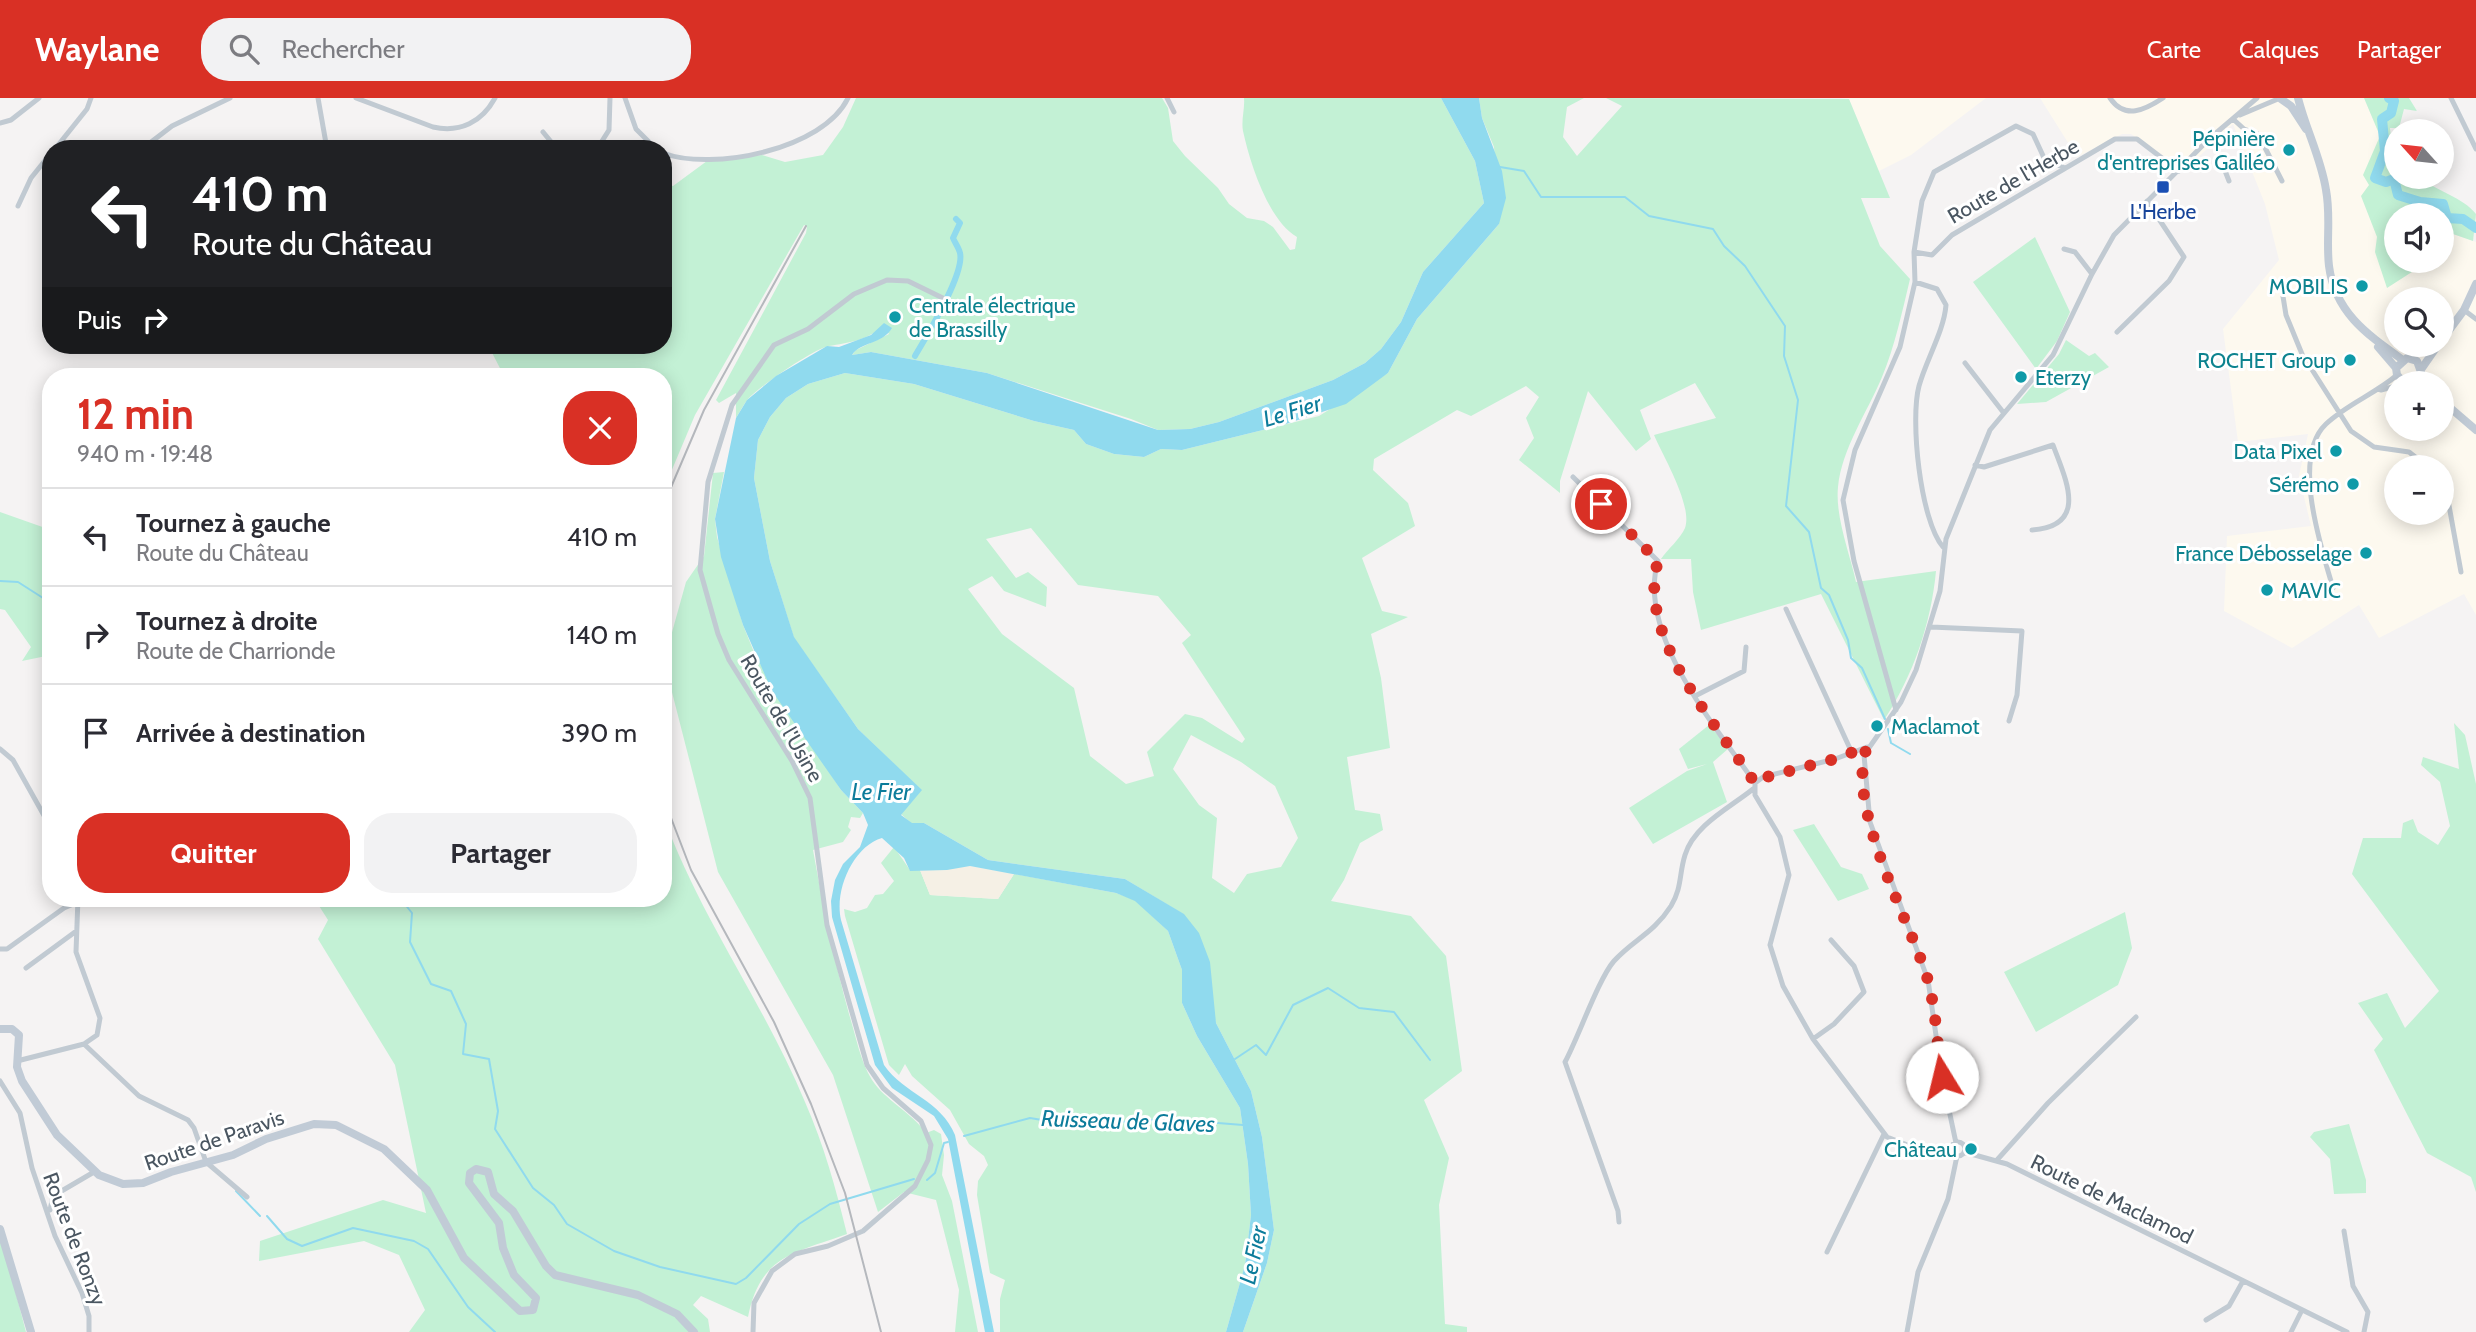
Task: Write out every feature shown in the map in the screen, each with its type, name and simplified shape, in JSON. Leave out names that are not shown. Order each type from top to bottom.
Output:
[{"type":"street","points":[[0,123],[11,120],[39,98]]},
{"type":"street","points":[[62,140],[87,109],[91,98]]},
{"type":"street","points":[[154,140],[172,126],[230,98]]},
{"type":"street","points":[[318,98],[325,140]]},
{"type":"street","points":[[359,98],[433,127],[450,129],[478,119],[495,98]]},
{"type":"street","points":[[602,140],[610,126],[610,98]]},
{"type":"street","points":[[625,98],[636,130],[647,140]]},
{"type":"street","points":[[672,154],[699,159],[765,151],[824,126],[839,113],[848,98]]},
{"type":"street","points":[[1167,98],[1174,112]]},
{"type":"street","points":[[2110,98],[2120,109],[2131,112],[2149,107],[2163,98]]},
{"type":"street","points":[[1907,1332],[1918,1272],[1948,1199],[1957,1156],[1940,1067],[1928,980],[1870,822],[1863,768],[1867,747],[1907,691],[1931,627],[1940,591],[1943,547],[1990,430],[2053,355],[2114,235],[2209,139],[2257,98]]},
{"type":"street","points":[[2235,118],[2281,98],[2291,106],[2313,141]]},
{"type":"street","points":[[2298,98],[2327,195],[2329,265],[2333,281],[2351,319],[2375,341],[2403,359],[2417,357]]},
{"type":"street","points":[[2451,98],[2476,149]]},
{"type":"street","points":[[2235,118],[2244,130],[2258,134],[2282,181]]},
{"type":"street","points":[[1896,710],[1854,561],[1843,500],[1855,450],[1900,347],[1915,282],[1911,247],[1931,176],[2014,127],[2022,127],[2033,134],[2042,156],[2056,166],[2067,168]]},
{"type":"street","points":[[543,132],[550,140]]},
{"type":"street","name":"Route de l'Herbe","points":[[1911,247],[1932,255],[1952,235],[2115,139],[2127,137],[2142,142],[2179,171]]},
{"type":"street","points":[[2209,139],[2215,145],[2228,181]]},
{"type":"street","points":[[18,206],[31,178],[42,164]]},
{"type":"street","points":[[2051,178],[2056,166]]},
{"type":"street","points":[[2117,332],[2169,281],[2184,257],[2147,201]]},
{"type":"street","points":[[2064,248],[2075,252],[2092,274]]},
{"type":"street","name":"Route de l'Usine","points":[[753,1332],[754,1303],[772,1272],[795,1254],[823,1247],[863,1231],[915,1186],[928,1160],[931,1145],[921,1121],[883,1088],[865,1059],[827,925],[810,798],[792,761],[729,660],[714,622],[700,564],[708,482],[732,405],[774,345],[811,327],[854,294],[887,280],[908,281],[948,302]]},
{"type":"street","points":[[1915,282],[1937,289],[1946,305],[1918,391],[1922,493],[1935,538],[1943,547]]},
{"type":"street","points":[[2281,284],[2286,315],[2302,354],[2351,431],[2374,447],[2409,452],[2413,455]]},
{"type":"street","points":[[2454,324],[2464,310],[2476,284]]},
{"type":"street","points":[[2464,310],[2476,319]]},
{"type":"street","points":[[2375,341],[2396,371]]},
{"type":"street","points":[[2414,359],[2422,371],[2431,357]]},
{"type":"street","points":[[2397,371],[2403,359]]},
{"type":"street","points":[[1965,363],[2003,412]]},
{"type":"street","points":[[2378,391],[2384,385]]},
{"type":"street","points":[[2333,588],[2324,555],[2309,466],[2317,435],[2340,413],[2384,389]]},
{"type":"street","points":[[2454,411],[2476,430]]},
{"type":"street","points":[[1975,465],[1983,467],[2053,445],[2070,491],[2069,506],[2056,524],[2032,530]]},
{"type":"street","points":[[1573,477],[1658,561],[1654,588],[1657,609],[1670,646],[1695,696],[1754,786],[1780,837],[1789,875],[1770,951],[1783,986],[1813,1039],[1884,1134],[1905,1145],[1963,1145],[1964,1152],[1957,1156]]},
{"type":"street","points":[[2453,525],[2461,572]]},
{"type":"street","points":[[1786,608],[1852,753]]},
{"type":"street","points":[[1931,627],[2022,631],[2017,695],[2009,721]]},
{"type":"street","points":[[1695,696],[1744,671],[1746,647]]},
{"type":"street","points":[[1619,1222],[1618,1211],[1565,1062],[1610,967],[1652,931],[1671,905],[1681,887],[1685,856],[1694,839],[1726,807],[1763,778],[1867,747]]},
{"type":"street","points":[[0,749],[13,760],[42,812]]},
{"type":"street","points":[[0,949],[8,948],[66,907]]},
{"type":"street","points":[[17,1061],[84,1044],[97,1035],[101,1022],[78,964],[75,932],[77,907]]},
{"type":"street","points":[[26,968],[75,932]]},
{"type":"street","points":[[1813,1039],[1834,1024],[1864,992],[1854,966],[1831,940]]},
{"type":"street","points":[[1997,1160],[2048,1103],[2136,1017]]},
{"type":"street","name":"Route de Paravis","points":[[0,1029],[12,1029],[19,1035],[17,1061],[20,1077],[53,1131],[94,1172],[118,1182],[138,1184],[314,1124],[331,1123],[392,1156],[429,1193],[473,1269],[498,1288],[517,1310],[531,1312],[537,1302],[535,1296],[514,1275],[503,1248],[497,1220],[469,1183],[470,1173],[476,1168],[488,1172],[494,1194],[513,1211],[546,1266],[555,1275],[638,1294],[677,1314],[694,1332]]},
{"type":"street","points":[[84,1044],[139,1096],[188,1120],[194,1128],[206,1162],[247,1197]]},
{"type":"street","name":"Route de Ronzy","points":[[0,1081],[20,1113],[30,1163],[55,1237],[82,1293],[89,1316],[89,1332]]},
{"type":"street","points":[[1827,1252],[1884,1134]]},
{"type":"street","name":"Route de Maclamod","points":[[1964,1152],[1997,1160],[2347,1332]]},
{"type":"street","points":[[49,1213],[53,1196],[94,1172]]},
{"type":"street","points":[[0,1230],[13,1262],[32,1332]]},
{"type":"street","points":[[2344,1231],[2353,1286],[2368,1312],[2364,1332]]},
{"type":"street","points":[[2206,1320],[2228,1306],[2243,1281]]},
{"type":"street","points":[[2291,1332],[2302,1310]]},
{"type":"shaded area","points":[[1841,98],[1986,98],[1911,155],[1879,171],[1849,99]]},
{"type":"shaded area","points":[[2040,98],[2364,98],[2380,136],[2371,163],[2369,185],[2384,227],[2384,273],[2454,273],[2454,234],[2476,242],[2476,615],[2464,594],[2379,638],[2359,605],[2292,648],[2224,611],[2227,536],[2311,526],[2299,476],[2308,434],[2238,442],[2223,329],[2279,260],[2265,204],[2233,124],[2185,170],[2131,134],[2122,134],[2077,157]]},
{"type":"green space","points":[[856,98],[1162,98],[1168,108],[1173,141],[1185,156],[1218,188],[1229,204],[1247,218],[1264,221],[1273,227],[1290,250],[1295,249],[1297,237],[1277,218],[1250,159],[1243,127],[1244,98],[1441,98],[1475,161],[1484,203],[1423,272],[1401,322],[1381,349],[1365,363],[1333,380],[1219,422],[1190,429],[1158,430],[987,373],[871,352],[852,355],[856,350],[889,334],[883,326],[864,338],[829,346],[799,361],[754,393],[736,418],[736,393],[719,403],[716,400],[806,233],[807,227],[804,225],[695,415],[672,470],[672,368],[500,368],[493,354],[672,354],[672,186],[707,161],[762,155],[785,162],[823,155],[843,127]]},
{"type":"green space","points":[[1479,98],[1584,98],[1567,107],[1563,137],[1577,156],[1622,106],[1606,98],[1849,99],[1890,198],[1861,198],[1880,246],[1910,279],[1887,365],[1844,458],[1838,487],[1839,511],[1856,582],[1936,571],[1934,591],[1919,649],[1904,686],[1884,720],[1821,594],[1701,630],[1693,592],[1691,559],[1661,559],[1683,532],[1686,519],[1681,494],[1654,435],[1716,418],[1695,383],[1640,410],[1651,439],[1636,451],[1588,391],[1560,481],[1560,493],[1519,460],[1534,438],[1526,418],[1539,397],[1526,386],[1471,416],[1457,410],[1374,459],[1373,470],[1408,503],[1415,526],[1362,558],[1382,611],[1408,617],[1371,634],[1381,678],[1390,748],[1347,757],[1355,810],[1380,814],[1383,830],[1360,843],[1344,880],[1331,901],[1411,916],[1446,956],[1462,1071],[1424,1100],[1449,1158],[1439,1205],[1445,1324],[1467,1327],[1467,1332],[1243,1332],[1267,1263],[1274,1230],[1262,1137],[1251,1091],[1216,1023],[1183,914],[1125,879],[988,860],[924,823],[912,824],[901,814],[921,790],[858,729],[794,638],[770,561],[754,478],[758,440],[770,417],[786,398],[808,384],[845,373],[914,384],[1034,421],[1074,430],[1086,444],[1114,454],[1144,457],[1161,449],[1182,450],[1319,416],[1388,373],[1417,319],[1499,224],[1494,147],[1482,118]],"holes":[[[1031,528],[1078,585],[1158,596],[1191,635],[1182,643],[1245,739],[1242,743],[1202,718],[1185,714],[1147,752],[1154,776],[1126,784],[1090,756],[1074,688],[1002,634],[968,589],[992,576],[1004,591],[1046,607],[1047,587],[1028,572],[1016,578],[986,539]],[[1191,735],[1241,762],[1275,786],[1298,838],[1281,867],[1247,874],[1234,893],[1212,878],[1217,818],[1199,805],[1173,769]]]},
{"type":"green space","points":[[2364,98],[2409,98],[2417,111],[2404,109],[2401,119],[2384,119],[2384,189],[2438,189],[2464,203],[2476,214],[2473,241],[2454,234],[2454,203],[2384,203],[2384,273],[2410,273],[2389,287],[2375,252],[2377,237],[2361,196],[2369,185],[2363,175],[2380,136]]},
{"type":"green space","points":[[2035,237],[2070,312],[2057,341],[2036,369],[1973,282]]},
{"type":"green space","points":[[2066,340],[2089,356],[2095,353],[2109,367],[2046,402],[2017,404],[2059,354]]},
{"type":"green space","points":[[724,472],[715,519],[717,537],[743,625],[756,657],[841,790],[863,813],[860,818],[851,817],[848,827],[851,830],[843,842],[813,850],[838,973],[861,1057],[872,1080],[926,1133],[934,1130],[941,1134],[944,1155],[942,1175],[952,1201],[978,1332],[955,1332],[959,1290],[936,1200],[904,1192],[878,1212],[833,1075],[718,872],[672,692],[672,632],[686,582],[704,556],[713,473]]},
{"type":"green space","points":[[0,512],[42,527],[42,657],[22,661],[31,647],[5,610],[0,609]]},
{"type":"green space","points":[[2454,723],[2465,735],[2476,784],[2476,1192],[2471,1177],[2427,1153],[2374,1050],[2383,1039],[2358,1003],[2387,993],[2405,1028],[2439,991],[2352,874],[2363,838],[2401,838],[2403,823],[2413,819],[2418,832],[2438,845],[2450,826],[2440,782],[2421,765],[2423,757],[2459,769]]},
{"type":"green space","points":[[1709,725],[1729,748],[1713,762],[1727,802],[1653,844],[1629,808],[1687,771],[1707,764],[1688,769],[1679,749]]},
{"type":"green space","points":[[1814,824],[1841,867],[1862,874],[1869,889],[1838,901],[1793,830]]},
{"type":"green space","points":[[672,837],[695,889],[789,1065],[818,1134],[847,1234],[782,1259],[761,1281],[748,1317],[701,1296],[693,1305],[708,1319],[710,1332],[409,1332],[425,1310],[399,1255],[364,1241],[259,1261],[260,1241],[383,1200],[426,1213],[395,1065],[318,939],[328,920],[320,907],[672,907]]},
{"type":"green space","points":[[894,847],[910,870],[920,870],[930,895],[998,899],[1014,874],[1116,893],[1135,900],[1168,931],[1182,970],[1182,1003],[1197,1036],[1240,1108],[1248,1164],[1251,1215],[1245,1265],[1226,1332],[1000,1332],[1000,1299],[1005,1280],[990,1273],[977,1195],[978,1181],[988,1165],[984,1156],[969,1144],[950,1110],[912,1076],[905,1064],[899,1075],[889,1065],[845,916],[844,909],[855,912],[867,908],[875,895],[883,894],[894,881],[881,863]]},
{"type":"green space","points":[[2125,912],[2132,948],[2118,985],[2036,1032],[2004,972]]},
{"type":"green space","points":[[2349,1124],[2366,1180],[2366,1193],[2334,1194],[2330,1159],[2310,1137],[2314,1132]]},
{"type":"green space","points":[[0,1239],[5,1252],[26,1332],[0,1332]]},
{"type":"sand","points":[[970,866],[1014,874],[998,899],[930,895],[920,870]]},
{"type":"water","name":"Le Fier","points":[[1441,98],[1479,98],[1482,118],[1502,171],[1506,198],[1499,224],[1417,319],[1388,373],[1346,404],[1283,425],[1182,450],[1161,449],[1144,457],[1114,454],[1086,444],[1074,430],[1034,421],[914,384],[845,373],[808,384],[786,398],[770,417],[758,440],[754,478],[770,561],[794,637],[858,729],[922,790],[901,815],[912,823],[924,823],[988,860],[1125,879],[1184,914],[1199,933],[1210,962],[1216,1023],[1251,1091],[1262,1137],[1274,1230],[1267,1263],[1243,1332],[1226,1332],[1245,1265],[1251,1215],[1248,1164],[1240,1108],[1197,1036],[1182,1003],[1182,970],[1168,931],[1135,901],[1116,893],[970,866],[910,871],[904,858],[882,838],[863,850],[848,870],[841,895],[841,920],[884,1065],[892,1075],[941,1113],[955,1135],[994,1332],[985,1332],[948,1139],[934,1116],[892,1088],[875,1065],[832,917],[831,901],[835,880],[843,864],[860,847],[868,825],[863,813],[841,790],[772,691],[743,625],[721,557],[715,519],[736,418],[747,400],[776,376],[827,346],[839,347],[871,335],[884,323],[892,328],[888,333],[852,355],[871,352],[987,373],[1158,430],[1190,429],[1219,422],[1333,380],[1365,363],[1381,349],[1401,322],[1423,272],[1484,203],[1475,161]]},
{"type":"waterway","points":[[2389,98],[2394,101],[2391,113],[2382,119],[2385,151],[2375,178],[2386,182],[2394,179],[2398,195],[2420,202],[2443,204],[2447,218],[2463,219],[2476,228]]},
{"type":"waterway","points":[[1500,167],[1524,171],[1541,197],[1625,197],[1649,216],[1713,229],[1724,246],[1745,266],[1785,326],[1784,356],[1798,400],[1786,506],[1809,532],[1821,588],[1829,595],[1848,640],[1851,658],[1862,668],[1885,719]]},
{"type":"waterway","points":[[915,356],[944,305],[957,275],[960,253],[953,238],[960,223],[956,219]]},
{"type":"waterway","name":"Ruisseau de Glaves","points":[[0,581],[18,582],[42,597]]},
{"type":"waterway","points":[[1888,729],[1891,743],[1910,754]]},
{"type":"waterway","name":"Ruisseau de Glaves","points":[[407,907],[412,913],[410,942],[431,984],[451,991],[466,1024],[463,1054],[489,1059],[498,1111],[495,1129],[533,1188],[554,1205],[567,1224],[614,1251],[660,1267],[736,1284],[746,1278],[799,1224],[830,1204],[914,1179]]},
{"type":"waterway","points":[[1235,1059],[1256,1045],[1266,1055],[1293,1005],[1328,988],[1359,1008],[1394,1012],[1430,1060]]},
{"type":"waterway","name":"Ruisseau de Glaves","points":[[964,1136],[1030,1118],[1048,1121],[1071,1118],[1120,1122],[1168,1119],[1243,1125]]},
{"type":"waterway","name":"Ruisseau de Glaves","points":[[927,1180],[935,1173],[944,1143],[948,1142]]},
{"type":"waterway","points":[[236,1191],[260,1216]]},
{"type":"waterway","points":[[267,1216],[287,1239],[302,1246],[353,1228],[414,1241],[428,1249],[468,1307],[495,1332]]},
{"type":"railway","points":[[672,485],[704,410],[806,226]]},
{"type":"railway","points":[[672,820],[691,870],[774,1022],[811,1104],[845,1193],[881,1332]]},
{"type":"place","name":"Pépinière d'entreprises Galiléo","points":[[2289,150]]},
{"type":"place","name":"L'Herbe","points":[[2163,187]]},
{"type":"place","name":"MOBILIS","points":[[2362,286]]},
{"type":"place","name":"Centrale électrique de Brassilly","points":[[895,317]]},
{"type":"place","name":"ROCHET Group","points":[[2350,360]]},
{"type":"place","name":"Eterzy","points":[[2021,377]]},
{"type":"place","name":"Data Pixel","points":[[2336,451]]},
{"type":"place","name":"Sérémo","points":[[2353,484]]},
{"type":"place","name":"France Débosselage","points":[[2366,553]]},
{"type":"place","name":"MAVIC","points":[[2267,590]]},
{"type":"place","name":"Maclamot","points":[[1877,726]]},
{"type":"place","name":"Château","points":[[1971,1149]]},
{"type":"route","points":[[1601,504],[1658,561],[1655,569],[1655,598],[1665,634],[1680,669],[1710,722],[1734,750],[1755,783],[1763,778],[1835,759],[1867,747],[1863,768],[1870,822],[1928,980],[1942,1077]]}]
